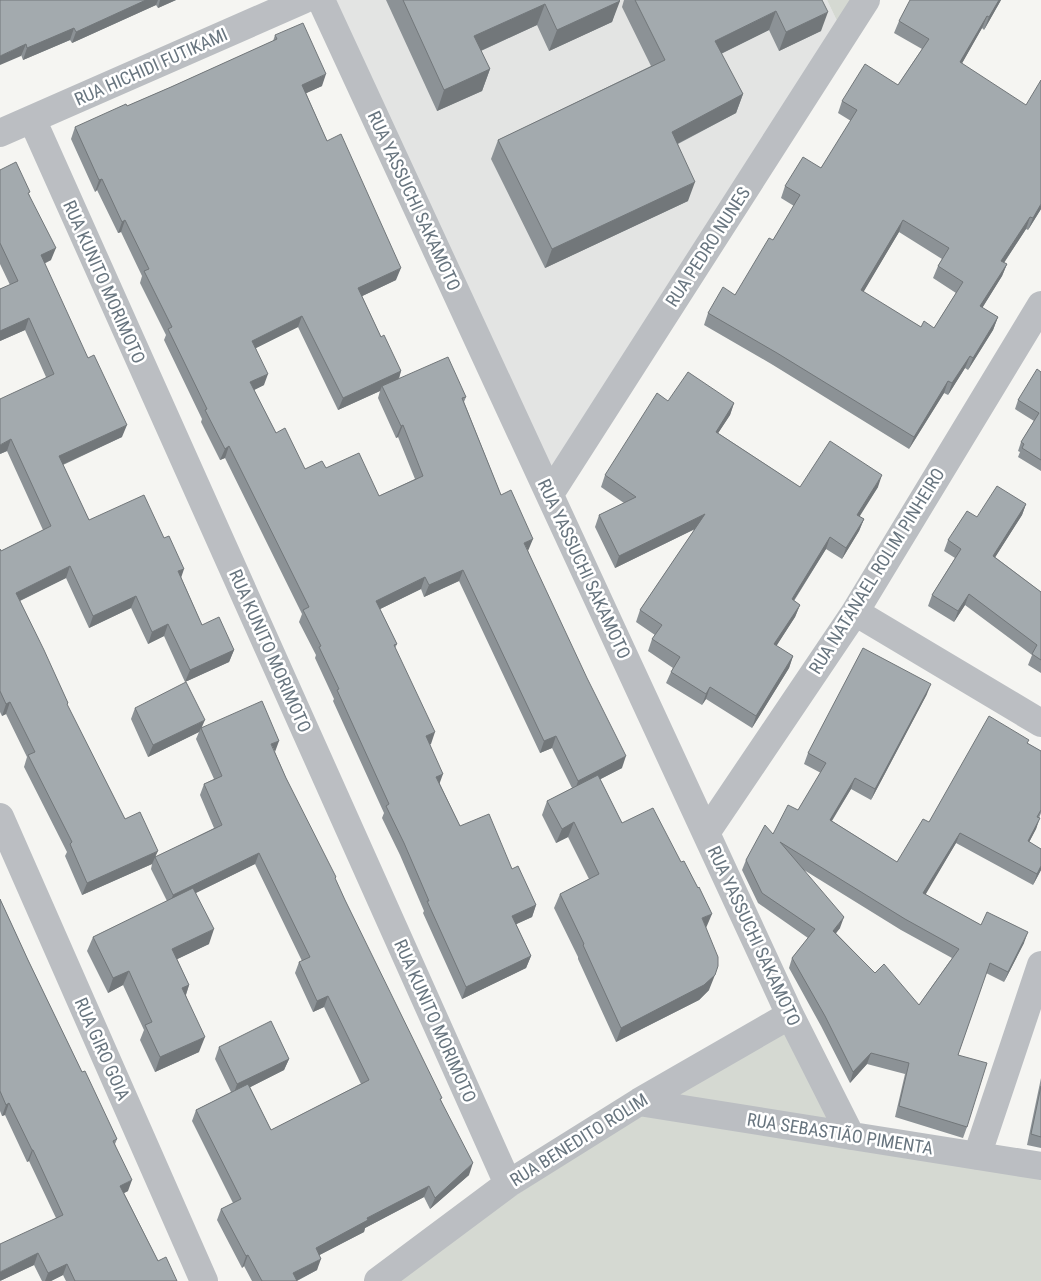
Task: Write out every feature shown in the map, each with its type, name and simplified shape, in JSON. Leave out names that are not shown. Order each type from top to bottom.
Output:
[{"type":"street","name":"RUA HICHIDI FUTIKAMI","points":[[0,133],[302,0]]},
{"type":"street","name":"RUA YASSUCHI SAKAMOTO","points":[[321,0],[790,1015],[851,1136]]},
{"type":"street","name":"RUA PEDRO NUNES","points":[[550,494],[866,0]]},
{"type":"street","name":"RUA KUNITO MORIMOTO","points":[[32,119],[508,1184]]},
{"type":"street","name":"RUA NATANAEL ROLIM PINHEIRO","points":[[706,833],[855,612],[1032,339],[1041,305]]},
{"type":"street","points":[[855,612],[1041,723]]},
{"type":"street","name":"RUA GIRO GOIA","points":[[0,817],[204,1281]]},
{"type":"street","points":[[977,1156],[1041,964]]},
{"type":"street","name":"RUA BENEDITO ROLIM","points":[[378,1281],[508,1184],[639,1102],[790,1015]]},
{"type":"street","name":"RUA SEBASTIÃO PIMENTA","points":[[639,1102],[1041,1166]]},
{"type":"shaded area","points":[[321,0],[827,0],[837,21],[545,486]]},
{"type":"shaded area","points":[[827,0],[851,0],[837,21]]},
{"type":"shaded area","points":[[788,1023],[842,1130],[655,1100]]},
{"type":"shaded area","points":[[642,1113],[1041,1176],[1041,1281],[399,1281],[507,1201]]},
{"type":"building","points":[[0,0],[146,0],[76,32],[74,28],[27,48],[26,44],[0,56]]},
{"type":"building","points":[[403,0],[620,1],[557,30],[545,4],[474,36],[490,69],[444,90]]},
{"type":"building","points":[[635,0],[822,0],[828,12],[786,32],[776,11],[715,41],[743,94],[672,132],[695,182],[552,249],[498,140],[665,60]]},
{"type":"building","points":[[910,0],[999,0],[989,17],[987,16],[960,62],[1026,105],[1041,80],[1041,204],[1033,218],[1030,217],[1001,261],[1007,264],[980,306],[998,317],[973,358],[970,356],[952,383],[948,381],[914,437],[708,313],[723,287],[735,295],[769,238],[773,240],[800,195],[785,186],[803,157],[821,168],[857,110],[842,101],[865,64],[898,85],[929,39],[899,21]],"holes":[[[903,220],[949,248],[938,266],[963,282],[934,328],[924,321],[921,327],[861,290]]]},
{"type":"building","points":[[303,23],[326,74],[302,85],[327,141],[341,134],[401,268],[358,288],[381,337],[384,335],[401,371],[343,398],[302,316],[252,341],[268,374],[250,382],[276,433],[285,428],[305,469],[322,461],[326,468],[359,453],[379,496],[423,476],[403,425],[401,426],[382,386],[448,357],[466,397],[462,398],[501,495],[511,490],[533,539],[524,543],[626,756],[578,781],[556,736],[544,741],[463,570],[429,585],[425,577],[376,601],[397,644],[394,645],[435,732],[426,736],[443,774],[436,777],[460,826],[489,814],[512,869],[518,866],[536,905],[512,916],[531,956],[466,987],[427,901],[429,901],[404,843],[386,806],[389,804],[337,690],[339,689],[319,647],[321,646],[303,610],[309,607],[229,446],[225,449],[205,410],[207,409],[168,329],[172,327],[144,271],[149,269],[125,220],[122,222],[102,179],[99,180],[75,127],[126,104],[127,106],[171,87],[277,39],[275,35]]},
{"type":"building","points":[[16,162],[30,192],[28,193],[56,248],[41,255],[88,358],[94,355],[127,425],[59,456],[89,520],[144,495],[164,538],[169,536],[184,569],[178,571],[202,625],[219,617],[234,650],[190,670],[168,624],[152,632],[136,596],[93,616],[70,566],[16,593],[44,650],[67,704],[125,819],[140,812],[158,851],[87,883],[70,844],[72,842],[28,755],[35,752],[10,702],[6,704],[0,691],[0,549],[1,551],[51,526],[11,439],[0,445],[0,399],[54,374],[29,318],[0,331],[0,289],[18,281],[0,243],[0,170]]},
{"type":"building","points":[[1037,369],[1041,372],[1041,460],[1022,448],[1024,444],[1021,442],[1039,413],[1018,400]]},
{"type":"building","points":[[688,372],[734,403],[716,432],[800,487],[830,441],[882,475],[857,515],[864,519],[846,548],[830,537],[792,599],[800,605],[774,644],[793,656],[756,716],[710,687],[706,694],[671,672],[680,657],[652,639],[662,625],[640,610],[705,514],[619,556],[599,515],[636,497],[605,475],[657,393],[668,401]]},
{"type":"building","points":[[997,486],[1026,504],[993,556],[1041,592],[1041,660],[1032,654],[1037,645],[969,594],[958,611],[932,595],[961,549],[948,540],[967,511],[977,517]]},
{"type":"building","points":[[863,648],[931,684],[875,789],[855,778],[830,820],[897,862],[923,819],[929,822],[989,716],[1029,740],[1027,743],[1041,751],[1041,810],[1037,817],[1040,818],[1028,841],[1041,849],[1041,866],[1037,874],[960,833],[923,893],[981,925],[987,912],[1028,932],[1008,972],[990,963],[958,1055],[987,1063],[967,1127],[899,1106],[909,1063],[871,1053],[853,1072],[825,1016],[792,958],[815,929],[762,893],[746,860],[765,825],[773,834],[788,805],[798,810],[826,763],[808,753]],"holes":[[[780,842],[905,919],[959,949],[919,1005],[884,964],[875,973],[833,931],[844,917]]]},
{"type":"building","points":[[186,682],[205,720],[153,745],[135,708]]},
{"type":"building","points":[[262,701],[279,741],[271,744],[286,778],[336,877],[345,900],[442,1098],[440,1099],[473,1163],[435,1198],[429,1186],[367,1218],[368,1220],[316,1248],[321,1259],[293,1273],[297,1281],[262,1281],[248,1255],[246,1256],[221,1209],[241,1199],[196,1110],[248,1084],[271,1130],[369,1080],[328,996],[317,1001],[299,962],[310,957],[259,853],[173,895],[155,857],[222,825],[204,784],[222,776],[201,728]]},
{"type":"building","points":[[598,775],[622,823],[653,808],[681,862],[684,861],[712,914],[702,918],[718,957],[715,975],[704,985],[621,1028],[560,894],[599,874],[574,822],[562,829],[547,801]]},
{"type":"building","points":[[193,888],[214,929],[172,949],[189,985],[182,988],[205,1037],[160,1057],[145,1025],[152,1022],[129,971],[113,978],[93,937]]},
{"type":"building","points":[[0,899],[82,1072],[85,1071],[117,1139],[113,1141],[132,1180],[120,1186],[158,1261],[166,1257],[177,1281],[75,1281],[67,1264],[48,1273],[38,1253],[0,1272],[0,1244],[63,1215],[33,1150],[9,1103],[6,1105],[0,1091]]},
{"type":"building","points":[[271,1021],[289,1059],[237,1084],[219,1047]]},
{"type":"building","points":[[1041,1086],[1041,1137],[1031,1134]]}]
